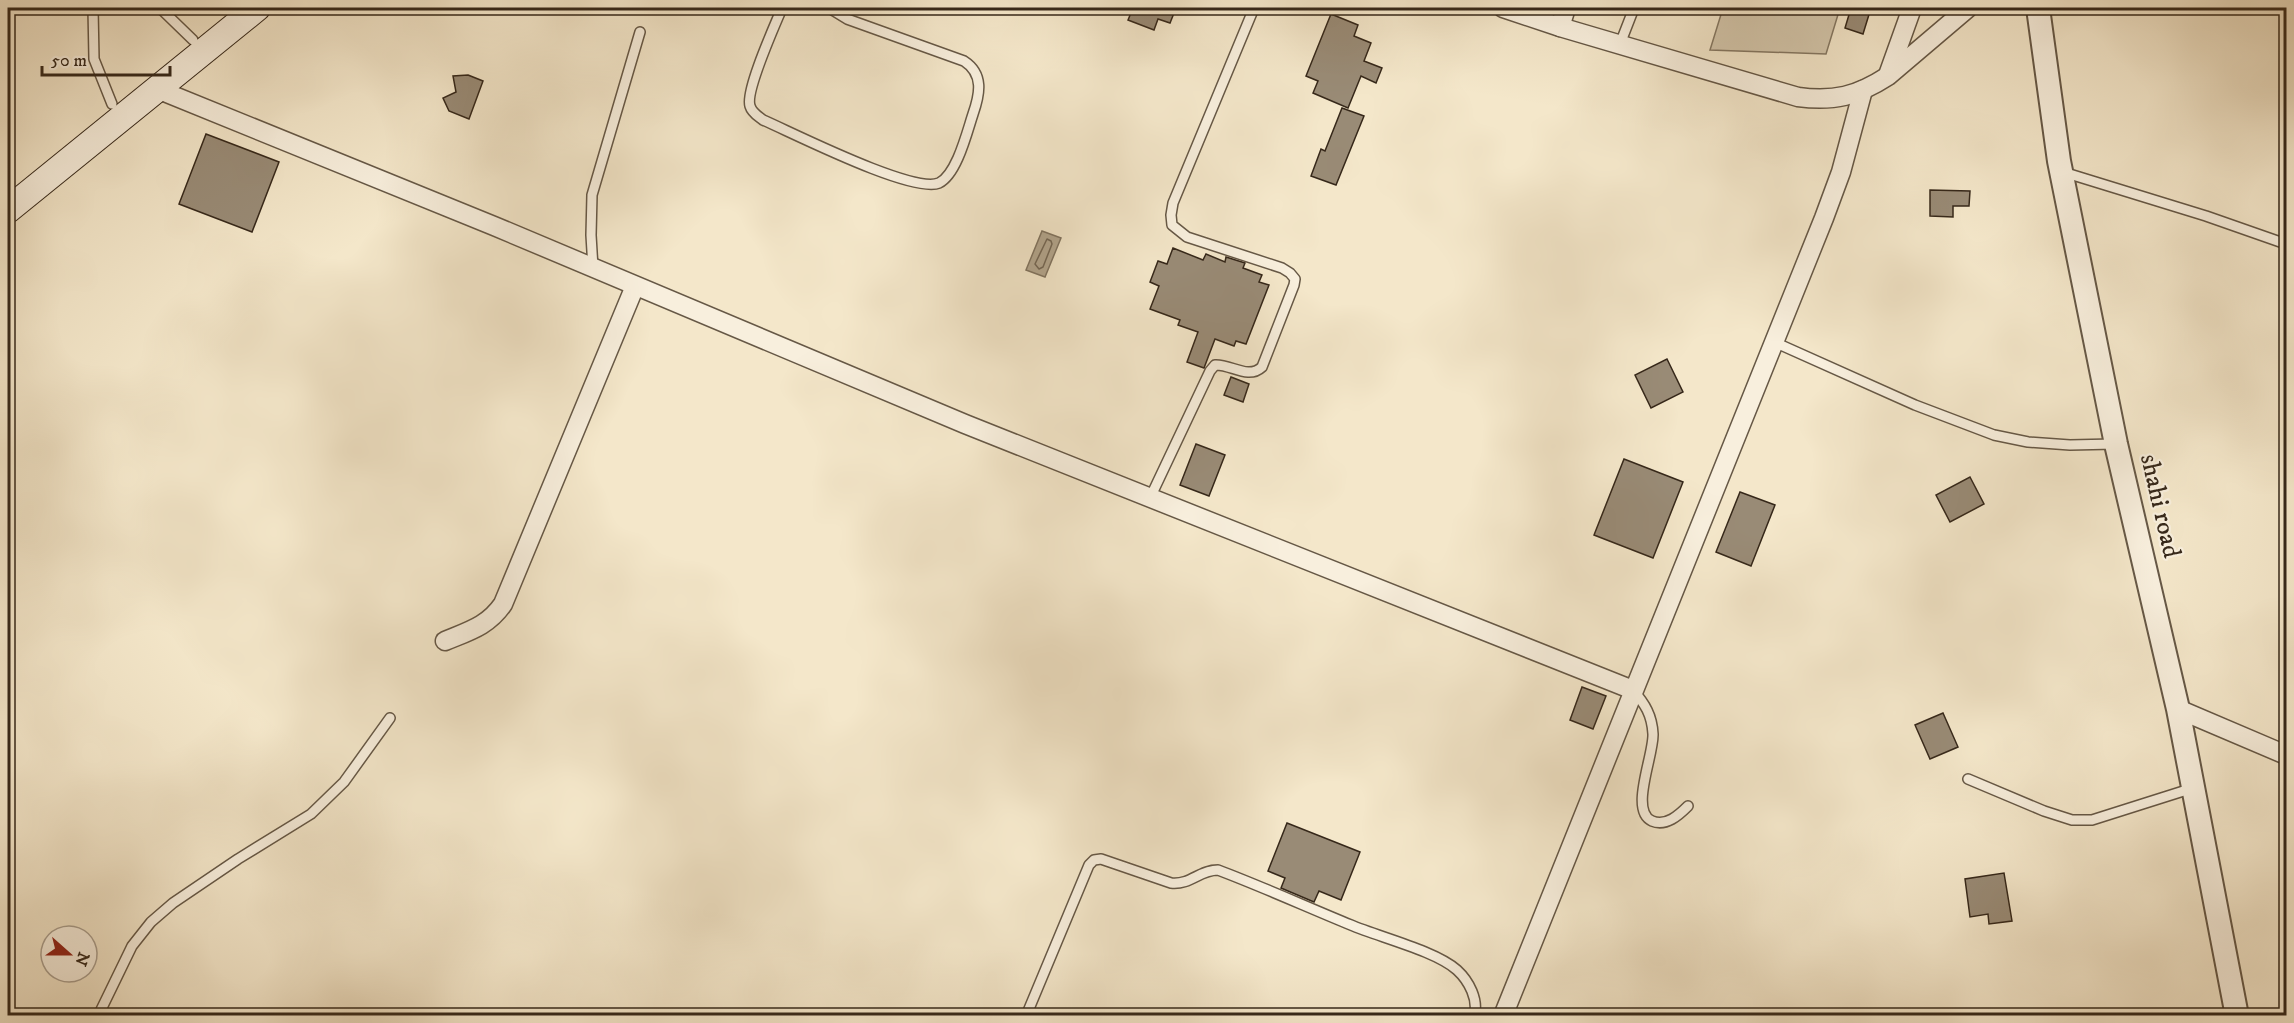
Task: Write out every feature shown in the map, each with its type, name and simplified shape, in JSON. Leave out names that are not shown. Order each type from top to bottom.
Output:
[{"type":"main road","points":[[8,187],[231,8]]},
{"type":"main road","points":[[8,210],[257,8]]},
{"type":"street","points":[[1503,8],[1560,27],[1797,97],[1814,100],[1845,98],[1888,76],[1968,8]]},
{"type":"street","points":[[1560,27],[1566,8]]},
{"type":"street","points":[[1888,76],[1912,8]]},
{"type":"street","name":"shahi road","points":[[2038,8],[2043,57],[2061,172],[2116,444],[2178,710],[2237,1016]]},
{"type":"street","points":[[157,89],[593,268],[812,361],[1633,690]]},
{"type":"street","points":[[1503,1016],[1841,172],[1863,90]]},
{"type":"street","points":[[445,641],[485,624],[495,616],[503,604],[635,286]]},
{"type":"street","points":[[2178,710],[2286,755]]},
{"type":"lane","points":[[93,8],[94,59],[112,104]]},
{"type":"lane","points":[[160,8],[193,40]]},
{"type":"lane","points":[[782,8],[752,85],[749,105],[754,113],[763,120],[885,173],[928,185],[940,182],[952,171],[977,104],[980,90],[974,67],[964,61],[847,19],[829,8]]},
{"type":"lane","points":[[1150,498],[1210,371],[1215,365],[1226,365],[1250,373],[1256,373],[1262,367],[1294,285],[1295,279],[1281,268],[1187,237],[1172,225],[1173,203],[1254,8]]},
{"type":"lane","points":[[1620,44],[1635,8]]},
{"type":"lane","points":[[593,268],[592,195],[640,32]]},
{"type":"lane","points":[[2061,172],[2206,216],[2286,244]]},
{"type":"lane","points":[[1774,342],[1915,405],[1994,435],[2028,442],[2116,444]]},
{"type":"lane","points":[[1633,690],[1647,706],[1652,723],[1653,737],[1642,795],[1643,812],[1649,819],[1662,823],[1688,806]]},
{"type":"lane","points":[[98,1016],[132,946],[151,922],[173,903],[201,884],[311,814],[344,782],[390,718]]},
{"type":"lane","points":[[1968,779],[2044,811],[2072,820],[2092,820],[2193,788]]},
{"type":"lane","points":[[1026,1016],[1089,865],[1094,860],[1101,859],[1180,884],[1208,870],[1218,870],[1444,961],[1458,971],[1467,982],[1474,998],[1474,1016]]},
{"type":"shaded area","points":[[1723,8],[1840,8],[1826,54],[1710,50]]},
{"type":"water","points":[[1042,231],[1061,238],[1045,277],[1026,270]]},
{"type":"building","points":[[1133,8],[1176,8],[1170,23],[1158,19],[1154,30],[1128,20]]},
{"type":"building","points":[[1851,8],[1871,8],[1863,34],[1845,28]]},
{"type":"building","points":[[1331,14],[1358,25],[1354,36],[1371,43],[1364,61],[1382,68],[1376,83],[1361,76],[1348,108],[1313,93],[1318,81],[1306,76]]},
{"type":"building","points":[[468,75],[483,81],[469,119],[449,111],[443,98],[456,92],[453,76]]},
{"type":"building","points":[[1342,108],[1364,116],[1336,185],[1311,176],[1321,149],[1325,151]]},
{"type":"building","points":[[206,134],[279,162],[252,232],[179,204]]},
{"type":"building","points":[[1930,190],[1970,191],[1969,206],[1953,206],[1953,217],[1930,216]]},
{"type":"building","points":[[1173,248],[1203,260],[1206,254],[1225,262],[1226,257],[1245,263],[1243,268],[1262,275],[1259,282],[1269,285],[1246,344],[1236,341],[1234,346],[1215,339],[1204,368],[1187,362],[1198,332],[1178,325],[1180,320],[1150,309],[1159,286],[1150,282],[1158,261],[1167,264]]},
{"type":"building","points":[[1667,359],[1683,392],[1651,408],[1635,375]]},
{"type":"building","points":[[1231,377],[1249,384],[1243,402],[1224,395]]},
{"type":"building","points":[[1196,444],[1225,455],[1209,496],[1180,485]]},
{"type":"building","points":[[1624,459],[1683,482],[1653,558],[1594,535]]},
{"type":"building","points":[[1970,477],[1984,504],[1950,522],[1936,495]]},
{"type":"building","points":[[1740,492],[1775,505],[1751,566],[1716,552]]},
{"type":"building","points":[[1582,687],[1606,696],[1593,729],[1570,720]]},
{"type":"building","points":[[1943,713],[1958,747],[1930,759],[1915,725]]},
{"type":"building","points":[[1287,823],[1360,852],[1341,900],[1319,891],[1314,902],[1281,888],[1285,878],[1268,871]]},
{"type":"building","points":[[2004,873],[2012,921],[1989,924],[1988,914],[1970,917],[1965,879]]}]
